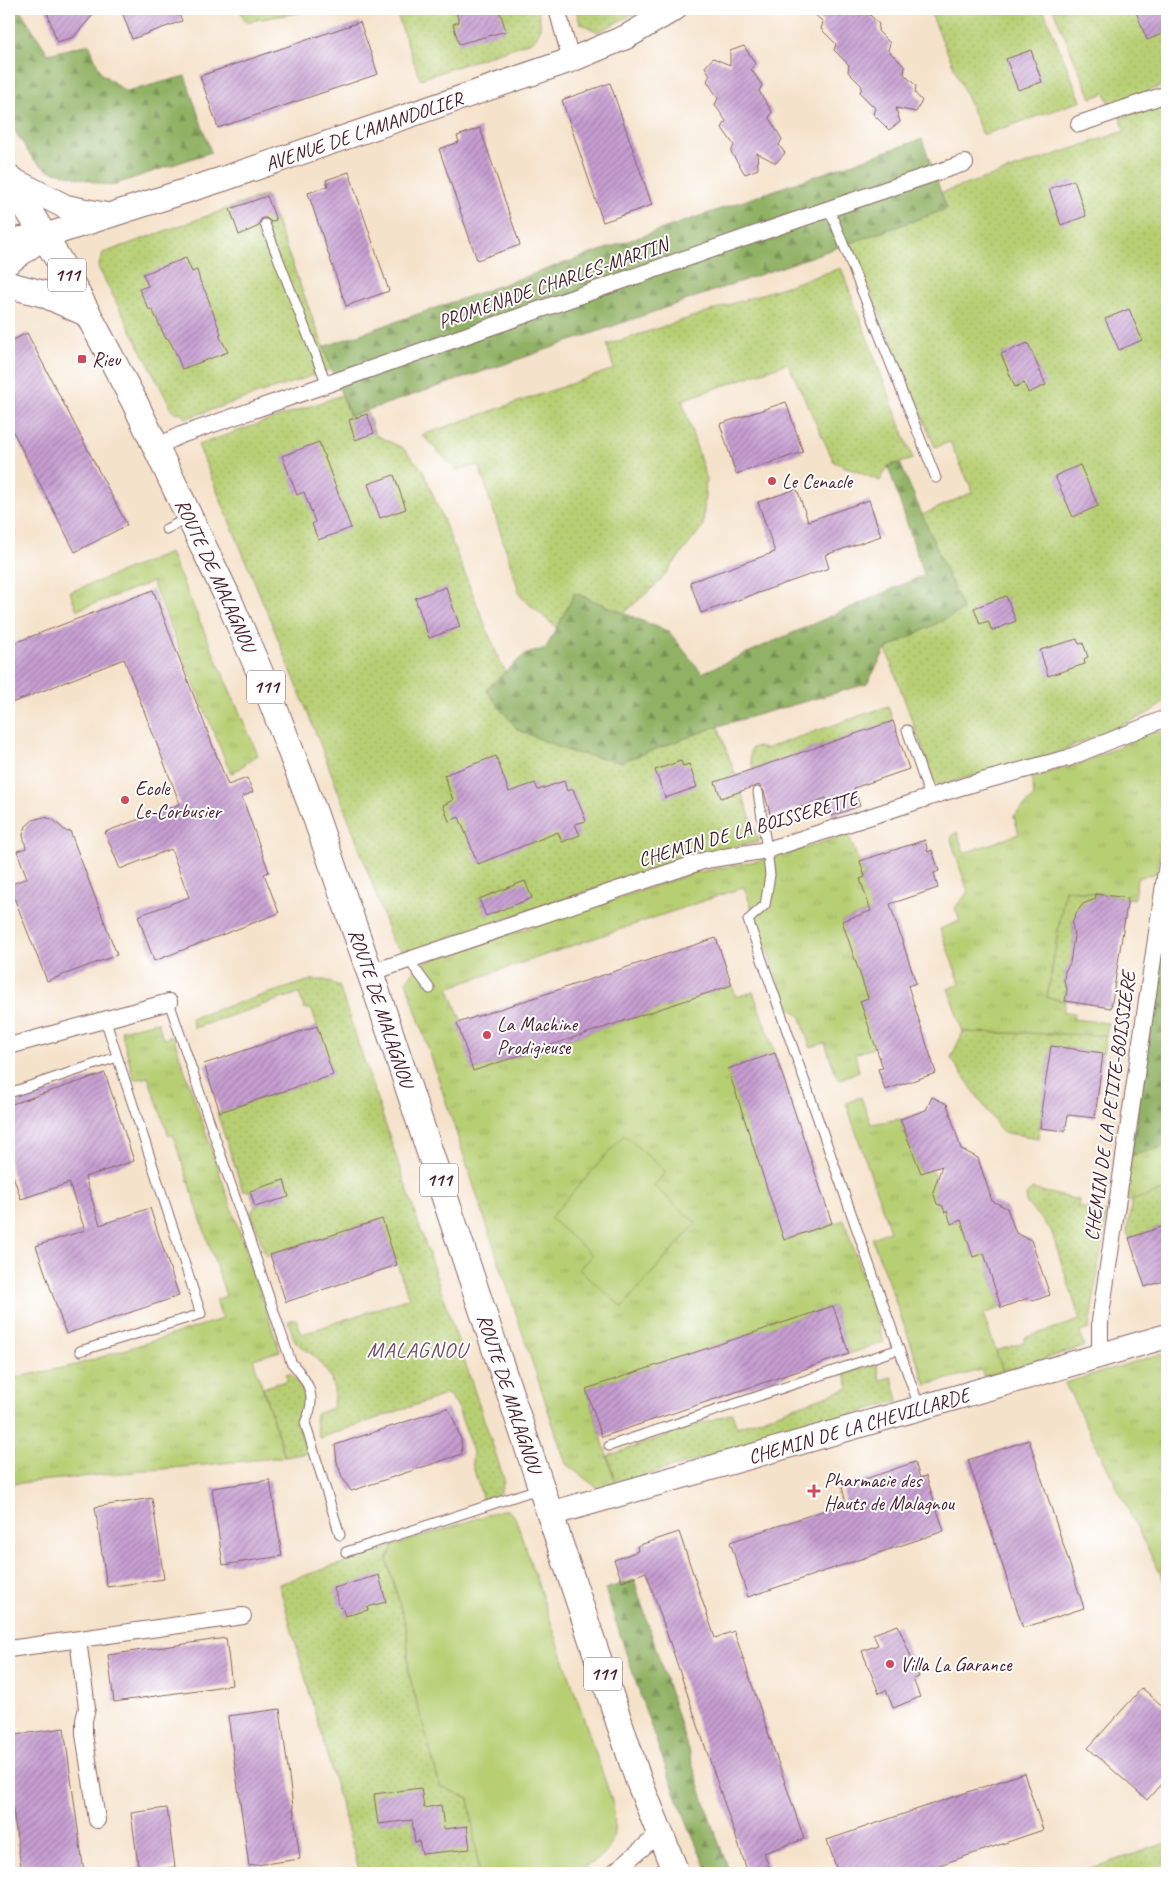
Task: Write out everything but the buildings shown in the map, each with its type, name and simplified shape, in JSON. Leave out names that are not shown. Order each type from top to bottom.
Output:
[{"type":"main road","name":"AVENUE DE L'AMANDOLIER","points":[[9,262],[45,236],[236,175],[571,60],[626,37],[674,9]]},
{"type":"main road","points":[[9,178],[66,206],[108,216]]},
{"type":"main road","name":"ROUTE DE MALAGNOU","points":[[9,178],[45,236],[88,314],[156,447],[227,596],[267,689],[316,815],[370,973],[638,1779],[676,1873]]},
{"type":"main road","points":[[9,242],[45,236]]},
{"type":"main road","points":[[9,285],[44,294],[88,314]]},
{"type":"main road","name":"CHEMIN DE LA CHEVILLARDE","points":[[550,1514],[1167,1336]]},
{"type":"street","points":[[557,9],[571,60]]},
{"type":"street","points":[[1079,124],[1167,94]]},
{"type":"street","name":"PROMENADE CHARLES-MARTIN","points":[[156,447],[181,435],[829,208],[965,163]]},
{"type":"street","name":"CHEMIN DE LA BOISSERETTE","points":[[370,973],[706,860],[768,850],[930,797],[1068,758],[1161,720],[1167,720]]},
{"type":"street","name":"CHEMIN DE LA PETITE-BOISSIÈRE","points":[[1100,1355],[1100,1321],[1167,864]]},
{"type":"street","points":[[9,1046],[169,1002]]},
{"type":"street","points":[[9,1649],[243,1616]]},
{"type":"street","points":[[78,1640],[87,1708],[84,1720],[84,1734],[98,1820]]},
{"type":"street","points":[[613,1873],[659,1834]]},
{"type":"lane","points":[[829,208],[936,478]]},
{"type":"lane","points":[[265,224],[328,385]]},
{"type":"lane","points":[[166,529],[190,517]]},
{"type":"lane","points":[[907,730],[930,797]]},
{"type":"lane","points":[[758,792],[768,850],[770,875],[765,905],[748,920],[920,1408]]},
{"type":"lane","points":[[408,959],[430,989]]},
{"type":"lane","points":[[169,1002],[291,1362],[303,1375],[311,1392],[312,1410],[306,1423],[340,1535]]},
{"type":"lane","points":[[80,1351],[202,1314],[105,1019]]},
{"type":"lane","points":[[9,1093],[117,1057]]},
{"type":"lane","points":[[609,1446],[900,1349]]},
{"type":"lane","points":[[346,1552],[542,1488]]},
{"type":"green space","points":[[9,9],[21,11],[48,54],[89,44],[101,73],[126,92],[185,76],[211,152],[110,186],[48,170],[33,159],[9,122]]},
{"type":"green space","points":[[240,9],[319,9],[245,22]]},
{"type":"green space","points":[[395,9],[537,9],[540,30],[533,41],[420,79]]},
{"type":"green space","points":[[576,9],[643,9],[598,32],[580,23]]},
{"type":"green space","points":[[929,9],[1043,9],[1081,101],[983,135]]},
{"type":"green space","points":[[1053,9],[1167,9],[1167,84],[1110,105],[1105,93],[1091,98]]},
{"type":"green space","points":[[1167,102],[1167,699],[1147,714],[1054,754],[936,786],[886,649],[962,610],[922,515],[973,492],[950,442],[935,447],[850,243],[947,209],[941,193],[1125,131],[1120,118]]},
{"type":"green space","points":[[922,139],[947,209],[505,364],[350,416],[323,347]]},
{"type":"green space","points":[[266,195],[332,369],[187,418],[179,412],[174,413],[98,267],[103,253]]},
{"type":"green space","points":[[841,268],[913,459],[888,466],[880,481],[834,462],[788,363],[682,400],[706,478],[703,526],[660,581],[624,613],[575,593],[557,628],[521,597],[479,465],[456,470],[422,435],[614,369],[607,345]]},
{"type":"green space","points":[[342,395],[350,416],[367,411],[375,435],[403,448],[423,470],[500,662],[536,718],[621,761],[718,726],[759,842],[700,853],[413,950],[400,950],[392,942],[324,754],[198,445]]},
{"type":"green space","points":[[900,463],[963,610],[886,649],[867,684],[718,726],[621,762],[571,752],[518,730],[486,690],[524,655],[546,648],[575,593],[669,632],[702,673],[924,575],[888,466]]},
{"type":"green space","points":[[170,553],[258,755],[231,774],[152,582],[77,610],[70,592]]},
{"type":"green space","points":[[888,706],[893,721],[753,769],[750,758],[751,749],[757,746],[765,749]]},
{"type":"green space","points":[[1157,730],[1167,737],[1167,795],[1157,873],[1137,878],[1134,899],[1065,889],[1047,998],[1065,1001],[1063,1012],[1074,1013],[1073,1019],[1108,1023],[1106,1035],[963,1032],[948,989],[960,983],[940,929],[960,921],[955,908],[968,892],[951,840],[953,835],[957,832],[964,853],[1019,834],[1014,816],[1034,797],[1032,777],[1080,764]]},
{"type":"green space","points":[[848,834],[865,877],[860,879],[867,898],[876,909],[842,921],[868,998],[860,1001],[876,1047],[855,1054],[859,1071],[838,1080],[825,1043],[810,1047],[801,1018],[786,1003],[744,887],[448,988],[462,1022],[473,1071],[732,985],[736,997],[753,992],[775,1053],[728,1069],[785,1240],[844,1220],[884,1342],[849,1354],[833,1306],[586,1389],[616,1484],[599,1489],[566,1464],[406,981],[420,964],[694,873],[778,857]]},
{"type":"green space","points":[[1065,889],[1096,894],[1095,899],[1083,904],[1076,913],[1072,923],[1074,936],[1070,963],[1065,971],[1064,981],[1067,989],[1065,1001],[1047,998]]},
{"type":"green space","points":[[1167,914],[1167,1146],[1131,1156]]},
{"type":"green space","points":[[311,980],[325,980],[339,986],[504,1479],[498,1495],[484,1504],[472,1463],[473,1452],[457,1405],[448,1394],[319,1438],[315,1421],[316,1414],[333,1408],[334,1390],[330,1376],[314,1356],[295,1341],[288,1321],[296,1319],[302,1334],[409,1298],[381,1219],[266,1256],[251,1212],[255,1207],[250,1191],[243,1191],[217,1113],[333,1075],[312,1010],[304,1008],[299,993],[194,1028],[191,1018]]},
{"type":"green space","points":[[158,1022],[163,1039],[173,1036],[280,1351],[253,1359],[285,1457],[9,1484],[9,1379],[76,1365],[222,1319],[216,1300],[226,1296],[173,1135],[169,1136],[148,1077],[134,1080],[121,1030]]},
{"type":"green space","points":[[963,1032],[1106,1035],[1103,1053],[1051,1046],[1038,1138],[1002,1132],[951,1058]]},
{"type":"green space","points":[[861,1097],[871,1124],[900,1119],[921,1173],[931,1169],[936,1181],[934,1181],[936,1189],[933,1192],[937,1204],[942,1205],[945,1212],[947,1211],[951,1223],[961,1220],[973,1256],[984,1253],[1001,1308],[983,1314],[1003,1371],[984,1377],[981,1370],[926,1385],[872,1238],[890,1231],[846,1103]]},
{"type":"green space","points":[[624,1135],[666,1172],[654,1186],[696,1223],[622,1307],[579,1269],[592,1255],[550,1218]]},
{"type":"green space","points":[[1167,1146],[1167,1190],[1125,1202],[1131,1156]]},
{"type":"green space","points":[[1032,1189],[1079,1200],[1078,1207],[1107,1212],[1089,1329],[1080,1332],[1084,1347],[1003,1371],[996,1351],[1025,1342],[1024,1338],[1080,1320],[1051,1230],[1027,1204],[1026,1195]]},
{"type":"green space","points":[[1167,1190],[1167,1225],[1129,1238],[1127,1231],[1132,1200]]},
{"type":"green space","points":[[1167,1352],[1167,1587],[1065,1383]]},
{"type":"green space","points":[[877,1365],[880,1380],[892,1377],[898,1401],[616,1484],[608,1456],[732,1413],[737,1427],[849,1388],[845,1373]]},
{"type":"green space","points":[[289,1373],[302,1390],[304,1400],[296,1419],[307,1453],[285,1457],[263,1388],[288,1380],[286,1374]]},
{"type":"green space","points":[[502,1510],[508,1510],[515,1517],[613,1804],[614,1828],[610,1847],[597,1860],[575,1869],[479,1873],[469,1798],[440,1786],[409,1674],[407,1630],[387,1560],[394,1546]]},
{"type":"green space","points":[[394,1546],[387,1560],[407,1630],[409,1674],[440,1786],[469,1798],[479,1873],[360,1873],[279,1584]]},
{"type":"green space","points":[[634,1580],[712,1825],[730,1873],[709,1873],[694,1839],[653,1733],[605,1589]]},
{"type":"green space","points":[[1167,1843],[1167,1873],[1077,1873]]},
{"type":"place","name":"Rieu","points":[[82,359]]},
{"type":"place","name":"Le Cenacle","points":[[772,481]]},
{"type":"place","name":"Ecole Le-Corbusier","points":[[125,800]]},
{"type":"place","name":"La Machine Prodigieuse","points":[[487,1035]]},
{"type":"place","name":"Pharmacie des Hauts de Malagnou","points":[[814,1491]]},
{"type":"place","name":"Villa La Garance","points":[[890,1664]]},
{"type":"district","name":"MALAGNOU","points":[[417,1350]]}]
